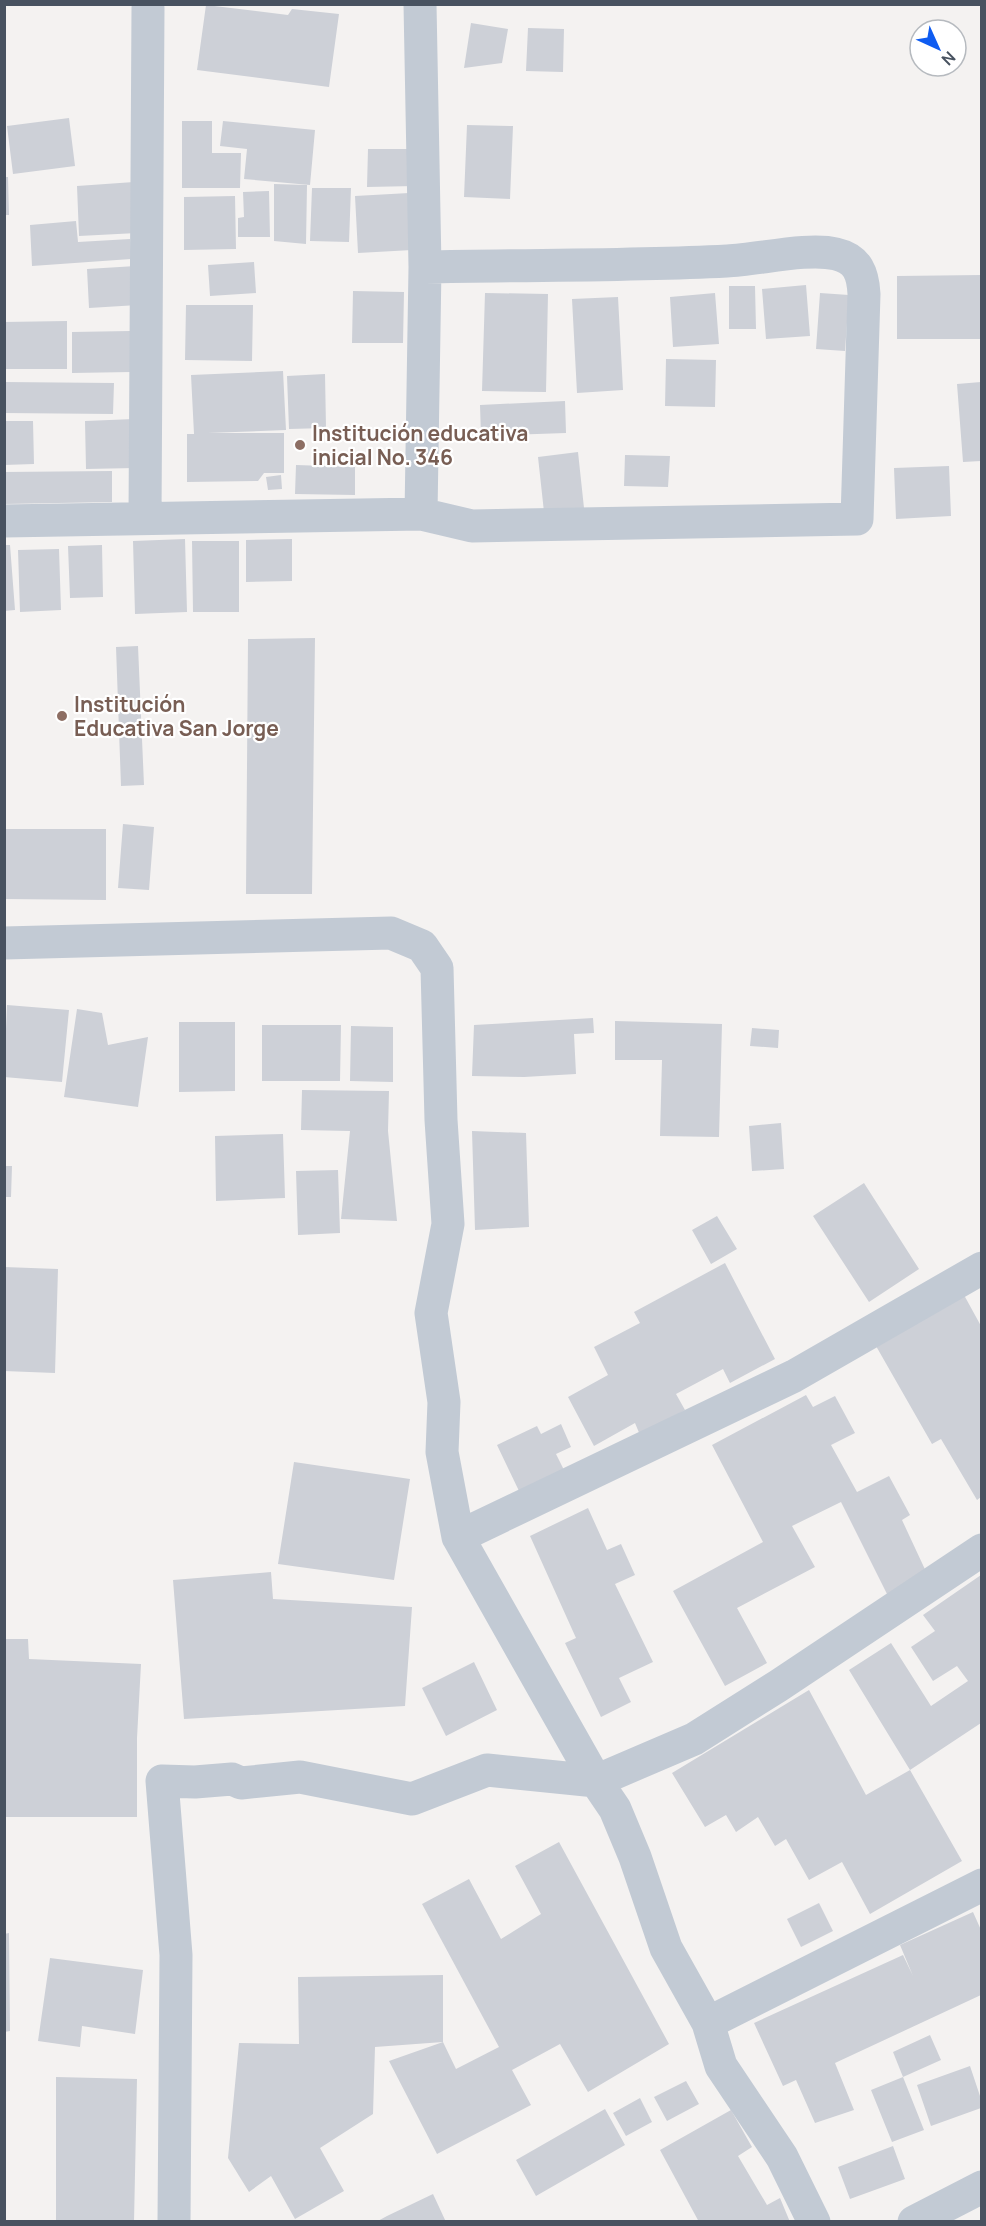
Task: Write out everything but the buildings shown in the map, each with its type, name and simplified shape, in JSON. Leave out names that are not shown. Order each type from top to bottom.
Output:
[{"type":"street","points":[[420,4],[426,267],[421,514]]},
{"type":"street","points":[[144,518],[148,8]]},
{"type":"street","points":[[4,521],[421,514],[472,526],[857,519],[863,278],[858,267],[837,254],[825,252],[728,261],[426,267]]},
{"type":"street","points":[[4,943],[391,933],[422,946],[437,968],[441,1120],[448,1224],[431,1313],[444,1402],[442,1452],[458,1537],[596,1781],[615,1809],[635,1857],[666,1948],[708,2023],[721,2066],[782,2157],[814,2222]]},
{"type":"street","points":[[458,1537],[794,1376],[981,1268]]},
{"type":"street","points":[[174,2222],[176,1956],[162,1781],[195,1782],[232,1779],[241,1783],[300,1777],[412,1799],[488,1770],[596,1781],[694,1739],[778,1686],[981,1550]]},
{"type":"street","points":[[708,2023],[981,1885]]},
{"type":"street","points":[[914,2222],[981,2187]]},
{"type":"place","name":"Institución educativa inicial No. 346","points":[[300,445]]},
{"type":"place","name":"Institución Educativa San Jorge","points":[[62,716]]}]
